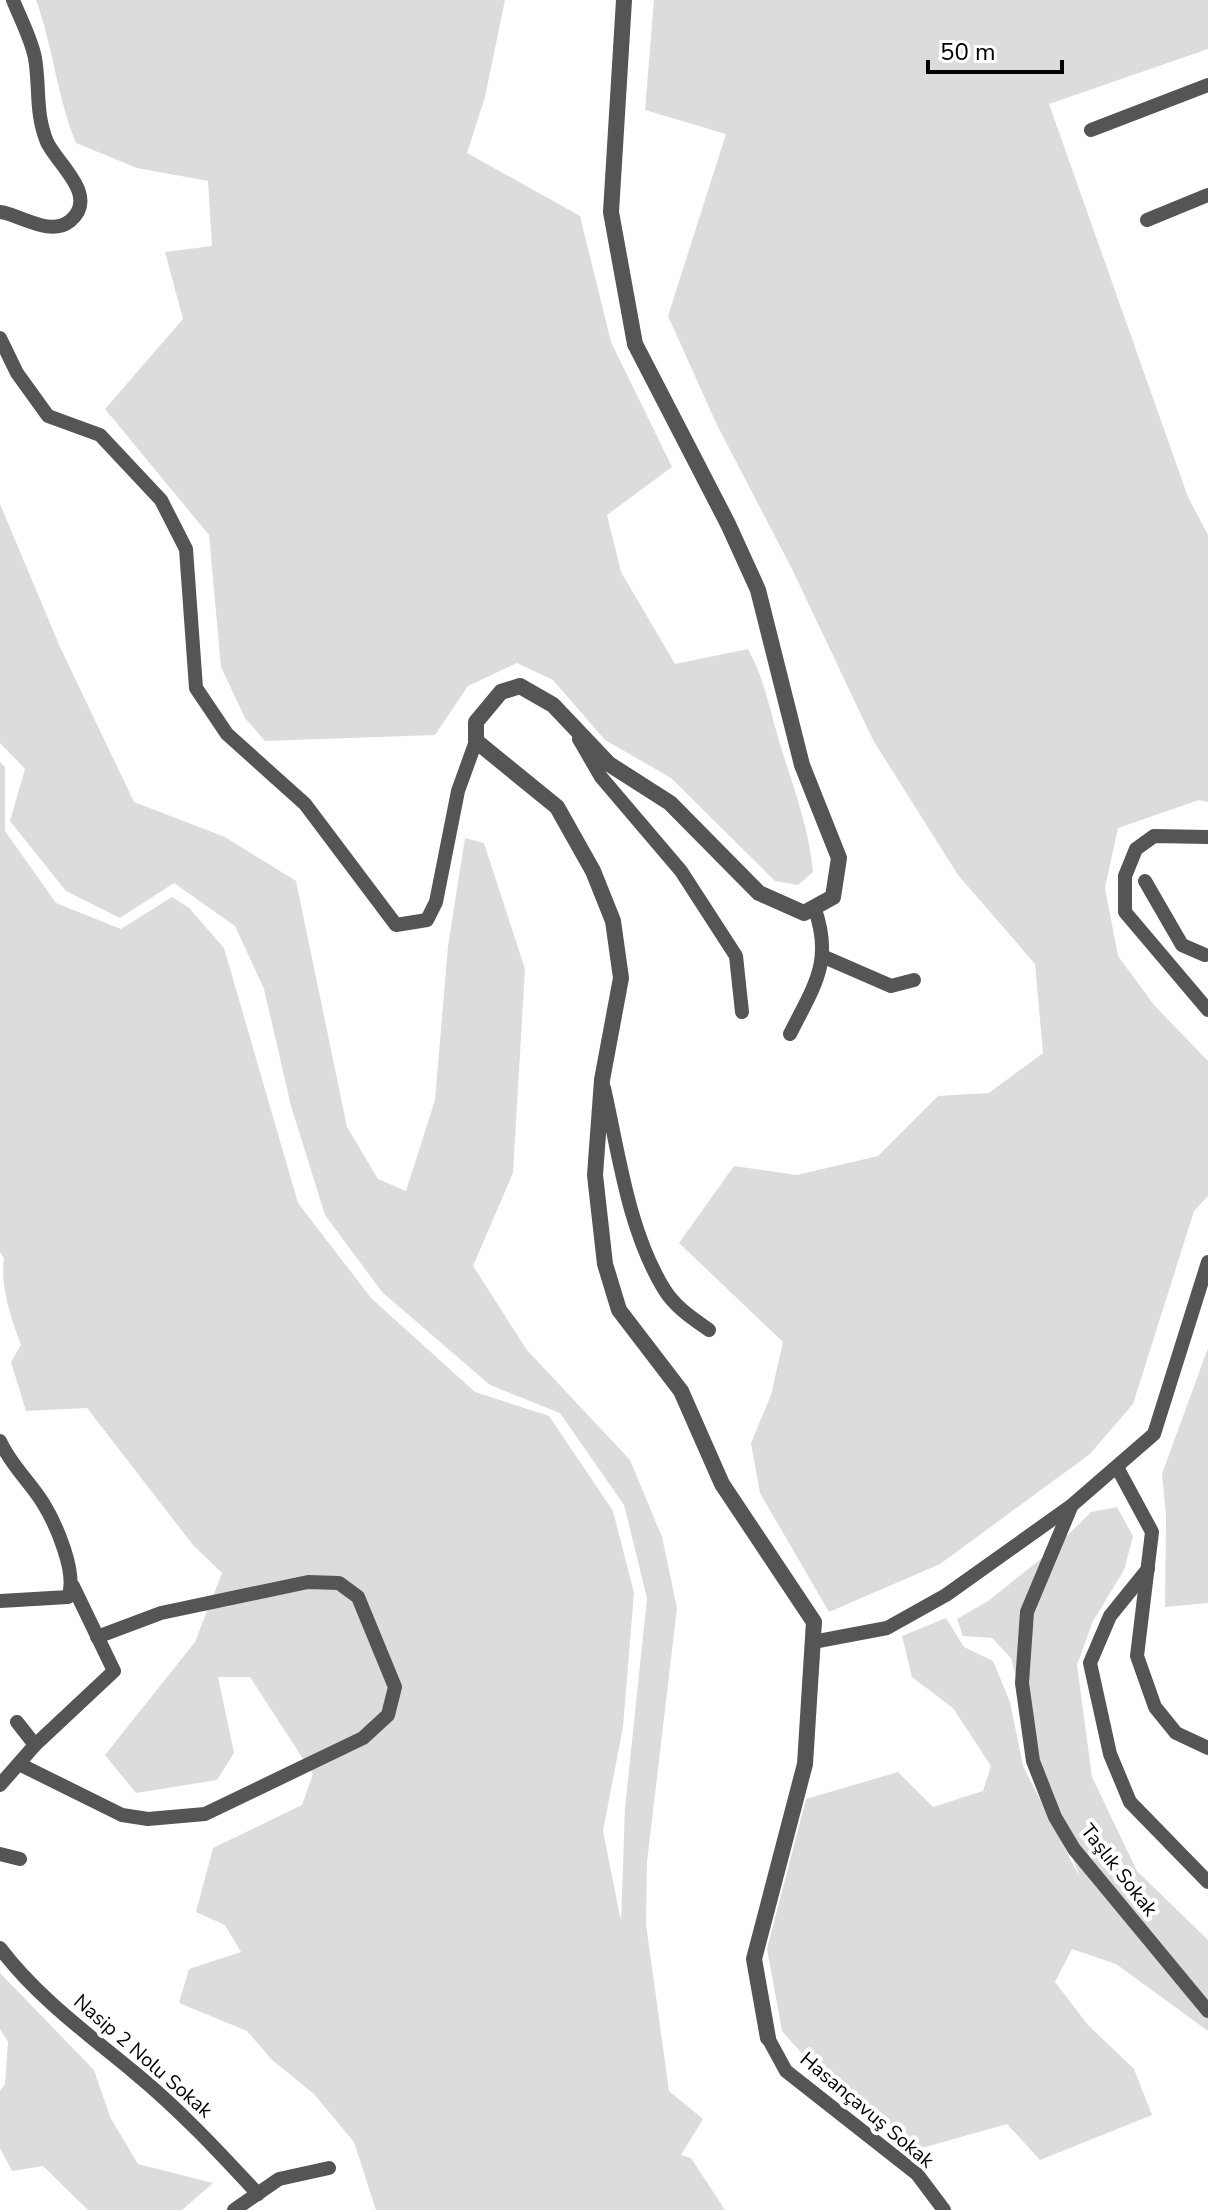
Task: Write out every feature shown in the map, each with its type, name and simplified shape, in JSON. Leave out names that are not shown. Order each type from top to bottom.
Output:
[{"type":"street","points":[[0,212],[32,223],[60,226],[72,219],[80,203],[79,186],[49,145],[38,118],[35,56],[13,0]]},
{"type":"street","points":[[0,338],[17,373],[48,416],[100,435],[161,500],[186,549],[196,688],[227,734],[305,804],[396,925],[427,920],[436,902],[458,791],[476,741],[476,722],[501,692],[520,686],[553,705],[609,764],[670,803],[759,893],[804,913],[833,897],[839,858],[802,765],[758,590],[635,344],[611,212],[624,0]]},
{"type":"street","points":[[1091,130],[1208,85]]},
{"type":"street","points":[[1147,220],[1208,195]]},
{"type":"street","points":[[572,724],[601,777],[681,871],[736,956],[742,1012]]},
{"type":"street","points":[[476,741],[557,807],[593,871],[613,921],[621,978],[602,1080],[595,1175],[605,1264],[619,1310],[681,1391],[722,1484],[814,1622],[805,1764],[754,1959],[768,2038]]},
{"type":"street","points":[[1208,837],[1154,836],[1136,849],[1125,876],[1125,912],[1208,1010]]},
{"type":"street","points":[[1145,881],[1182,945],[1205,955]]},
{"type":"street","points":[[790,1034],[813,988],[822,956],[824,935],[814,907]]},
{"type":"street","points":[[1169,964],[1182,945]]},
{"type":"street","points":[[822,956],[891,986],[914,980]]},
{"type":"street","points":[[602,1080],[639,1235],[664,1290],[684,1313],[709,1330]]},
{"type":"street","points":[[813,1642],[887,1628],[946,1595],[1118,1469],[1154,1434],[1208,1262]]},
{"type":"street","points":[[0,1785],[35,1745],[114,1671],[73,1586],[70,1568],[45,1505],[2,1450]]},
{"type":"street","points":[[1118,1469],[1152,1532],[1137,1656],[1155,1707],[1176,1733],[1208,1748]]},
{"type":"street","name":"Taşlık Sokak","points":[[1071,1506],[1027,1612],[1022,1683],[1033,1761],[1055,1817],[1074,1849],[1208,2011]]},
{"type":"street","points":[[1148,1569],[1110,1616],[1090,1663],[1110,1754],[1130,1802],[1208,1882]]},
{"type":"street","points":[[19,1764],[122,1815],[148,1819],[205,1814],[363,1738],[388,1715],[395,1687],[358,1597],[339,1583],[308,1582],[176,1609],[97,1637]]},
{"type":"street","points":[[0,1601],[68,1597],[73,1586]]},
{"type":"street","points":[[17,1722],[35,1745]]},
{"type":"street","points":[[0,1854],[20,1859]]},
{"type":"street","name":"Nasip 2 Nolu Sokak","points":[[0,1948],[35,1987],[213,2145],[258,2194]]},
{"type":"street","name":"Hasançavuş Sokak","points":[[768,2038],[786,2071],[917,2174],[944,2210]]},
{"type":"street","points":[[234,2210],[279,2179],[329,2168]]},
{"type":"shaded area","points":[[36,0],[505,0],[485,97],[467,153],[580,216],[611,342],[672,467],[607,515],[621,572],[675,664],[748,649],[763,684],[800,807],[813,872],[798,885],[775,881],[671,778],[605,740],[553,680],[517,663],[468,686],[435,735],[265,741],[245,718],[221,667],[209,535],[105,409],[183,319],[165,252],[212,246],[208,181],[137,168],[76,143]]},
{"type":"shaded area","points":[[654,0],[1208,0],[1208,49],[1049,104],[1188,497],[1208,535],[1208,802],[1199,800],[1118,828],[1105,888],[1118,956],[1154,1005],[1208,1061],[1208,1196],[1194,1211],[1133,1404],[1090,1454],[940,1564],[829,1612],[760,1493],[751,1443],[771,1395],[783,1342],[679,1243],[734,1166],[797,1175],[878,1156],[938,1096],[989,1093],[1043,1053],[1035,964],[958,875],[873,740],[792,569],[717,425],[668,316],[726,134],[645,110]]},
{"type":"shaded area","points":[[0,504],[60,647],[134,802],[225,837],[296,881],[347,1127],[378,1179],[406,1191],[435,1100],[448,946],[465,838],[484,843],[525,969],[513,1173],[473,1266],[527,1350],[630,1460],[662,1537],[677,1608],[647,1862],[646,1924],[669,2091],[703,2119],[681,2155],[691,2158],[725,2210],[376,2210],[354,2142],[314,2094],[272,2060],[247,2031],[179,2003],[189,1969],[241,1952],[225,1925],[196,1912],[213,1848],[302,1805],[313,1774],[250,1677],[218,1677],[234,1753],[217,1780],[136,1793],[105,1755],[195,1642],[222,1573],[193,1545],[87,1408],[26,1411],[11,1362],[21,1345],[7,1302],[4,1258],[0,1252],[0,762],[5,767],[5,831],[56,903],[121,929],[172,897],[189,908],[224,948],[298,1203],[371,1298],[475,1392],[549,1416],[613,1511],[634,1593],[623,1727],[603,1831],[621,1921],[625,1808],[647,1598],[624,1505],[560,1413],[490,1385],[382,1292],[325,1215],[291,1106],[264,989],[235,926],[174,883],[120,918],[66,891],[10,821],[25,769],[0,743]]},
{"type":"shaded area","points":[[1208,1348],[1208,1603],[1165,1607],[1166,1516],[1162,1474]]},
{"type":"shaded area","points":[[1117,1507],[1133,1536],[1124,1570],[1093,1621],[1077,1665],[1092,1777],[1137,1871],[1208,1940],[1208,2031],[1116,1964],[1072,1949],[1055,1982],[1088,2025],[1134,2069],[1152,2115],[1040,2160],[1007,2124],[922,2148],[827,2082],[782,2031],[767,1949],[806,1799],[898,1772],[933,1807],[983,1791],[991,1766],[953,1708],[912,1677],[902,1636],[946,1618],[964,1647],[993,1661],[1010,1702],[1023,1766],[1080,1878],[1039,1766],[1011,1658],[992,1638],[963,1636],[957,1619],[988,1601],[1056,1547],[1091,1512]]},
{"type":"shaded area","points":[[0,1973],[94,2070],[110,2117],[138,2164],[213,2183],[182,2210],[88,2210],[43,2166],[12,2171],[0,2148],[0,2091],[5,2084],[8,2042],[0,2029]]}]
